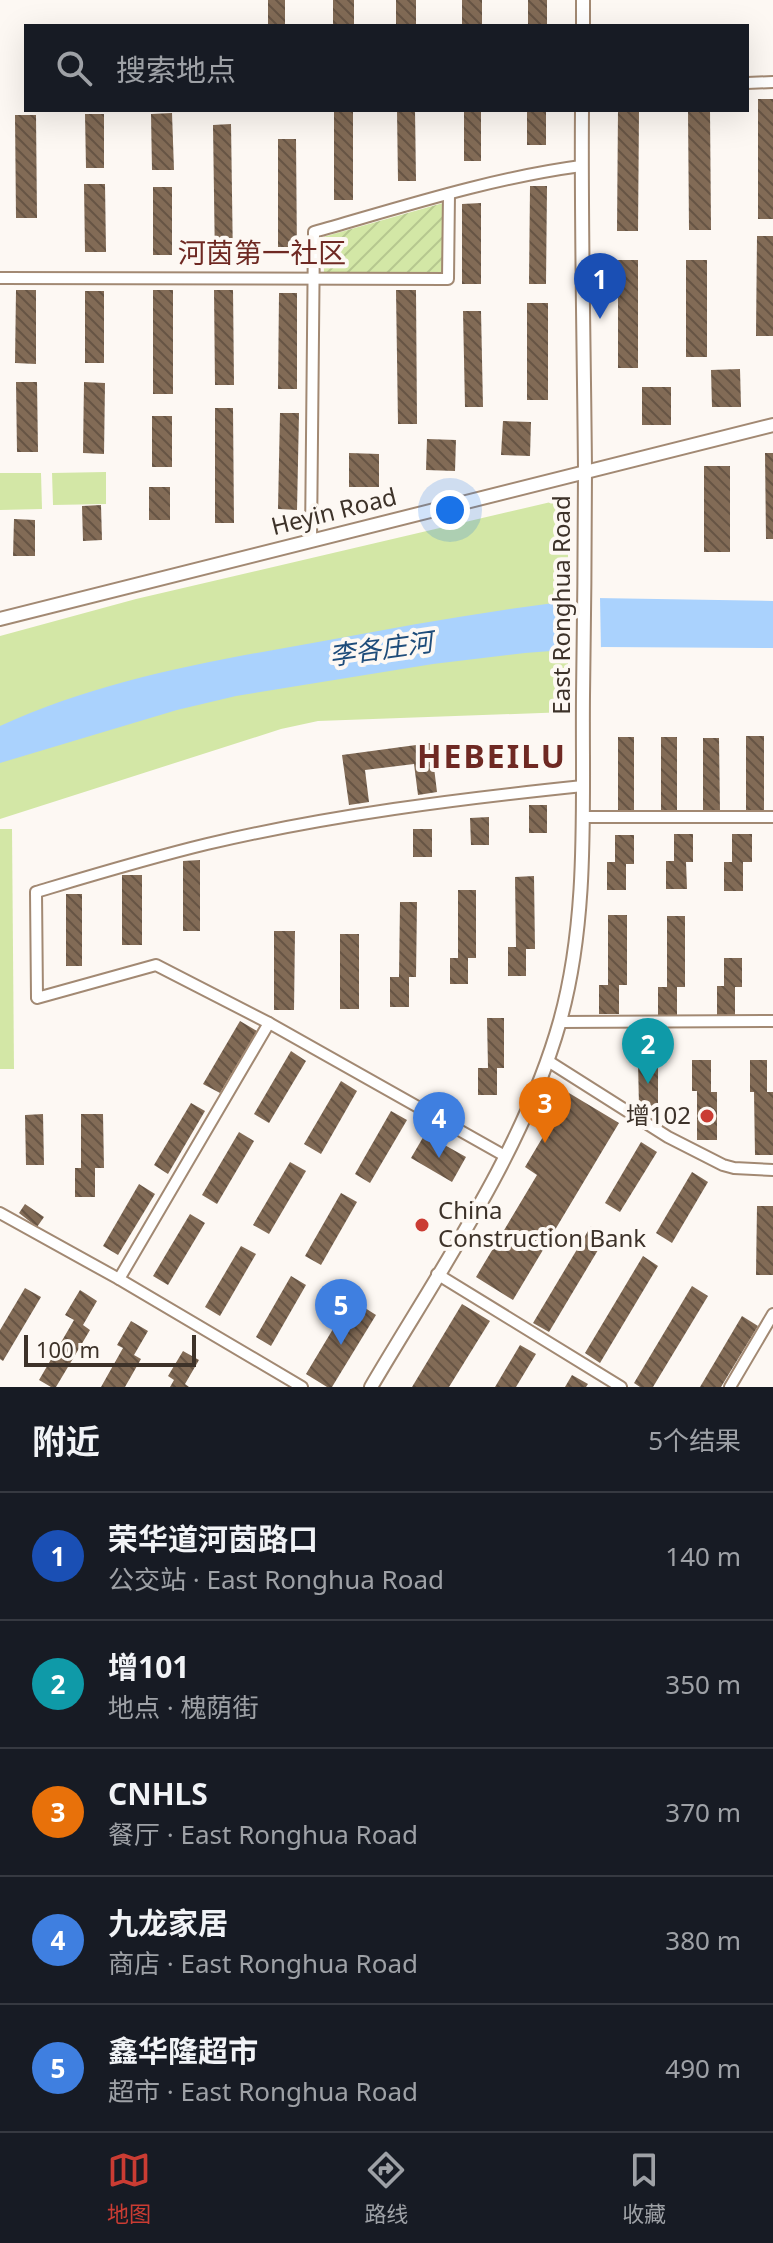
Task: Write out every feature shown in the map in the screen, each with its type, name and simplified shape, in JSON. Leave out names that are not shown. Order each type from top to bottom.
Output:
[{"type":"street","points":[[583,0],[583,24]]},
{"type":"street","points":[[749,83],[773,82]]},
{"type":"street","name":"East Ronghua Road","points":[[371,1387],[505,1156],[529,1108],[548,1061],[569,986],[583,786],[585,471],[582,112]]},
{"type":"street","points":[[311,540],[314,232],[449,194],[581,166]]},
{"type":"street","points":[[0,278],[448,279],[449,194]]},
{"type":"street","name":"Heyin Road","points":[[0,619],[773,425]]},
{"type":"street","points":[[505,1156],[269,1023],[156,965],[37,998],[36,892],[211,843],[372,813],[583,786]]},
{"type":"street","points":[[582,817],[773,817]]},
{"type":"street","points":[[560,1022],[773,1021]]},
{"type":"street","points":[[119,1279],[269,1023]]},
{"type":"street","points":[[548,1061],[672,1140],[723,1165],[773,1170]]},
{"type":"street","points":[[0,1213],[302,1387]]},
{"type":"street","points":[[437,1274],[621,1387]]},
{"type":"street","points":[[730,1387],[773,1314]]},
{"type":"green space","points":[[443,203],[443,274],[324,274],[323,237]]},
{"type":"green space","points":[[106,472],[106,504],[53,505],[52,473]]},
{"type":"green space","points":[[0,473],[41,473],[42,509],[0,510]]},
{"type":"green space","points":[[568,498],[568,712],[318,721],[281,729],[0,819],[0,636],[136,599]]},
{"type":"green space","points":[[0,829],[12,829],[14,1069],[0,1069]]},
{"type":"water","name":"李各庄河","points":[[596,598],[773,601],[773,648],[603,647],[433,664],[236,696],[177,710],[0,763],[0,726],[117,684],[197,665],[387,629]]},
{"type":"pier","points":[[571,598],[600,598],[601,651],[572,653]]},
{"type":"building","points":[[268,0],[285,0],[285,24],[268,24]]},
{"type":"building","points":[[333,0],[354,0],[354,24],[333,24]]},
{"type":"building","points":[[396,0],[416,0],[416,24],[396,24]]},
{"type":"building","points":[[462,0],[482,0],[482,24],[462,24]]},
{"type":"building","points":[[528,0],[547,0],[547,24],[528,24]]},
{"type":"building","points":[[758,99],[773,99],[773,219],[758,219]]},
{"type":"building","points":[[334,112],[353,112],[353,200],[334,200]]},
{"type":"building","points":[[397,112],[415,112],[416,181],[398,181]]},
{"type":"building","points":[[464,112],[481,112],[481,161],[464,161]]},
{"type":"building","points":[[527,112],[546,112],[546,145],[527,145]]},
{"type":"building","points":[[618,112],[639,112],[638,231],[617,231]]},
{"type":"building","points":[[688,112],[710,112],[711,230],[689,230]]},
{"type":"building","points":[[172,113],[174,170],[152,170],[151,114]]},
{"type":"building","points":[[85,114],[104,114],[104,168],[86,168]]},
{"type":"building","points":[[15,115],[36,115],[37,218],[16,218]]},
{"type":"building","points":[[231,124],[233,263],[215,263],[213,125]]},
{"type":"building","points":[[278,139],[296,139],[297,257],[278,257]]},
{"type":"building","points":[[84,184],[105,184],[106,252],[85,252]]},
{"type":"building","points":[[530,186],[547,186],[546,284],[529,284]]},
{"type":"building","points":[[153,187],[172,187],[172,255],[153,255]]},
{"type":"building","points":[[481,203],[481,284],[462,284],[462,204]]},
{"type":"building","points":[[757,236],[773,236],[773,336],[756,336]]},
{"type":"building","points":[[618,260],[638,260],[638,368],[618,368]]},
{"type":"building","points":[[686,260],[707,260],[707,357],[686,357]]},
{"type":"building","points":[[16,290],[36,290],[36,364],[15,363]]},
{"type":"building","points":[[153,290],[173,290],[173,394],[153,394]]},
{"type":"building","points":[[214,290],[233,290],[234,385],[215,385]]},
{"type":"building","points":[[396,290],[416,290],[417,424],[398,424]]},
{"type":"building","points":[[85,291],[104,291],[104,363],[85,363]]},
{"type":"building","points":[[279,293],[297,293],[297,389],[278,389]]},
{"type":"building","points":[[527,303],[548,303],[548,400],[527,400]]},
{"type":"building","points":[[463,311],[481,311],[483,407],[465,407]]},
{"type":"building","points":[[740,369],[741,407],[712,407],[711,370]]},
{"type":"building","points":[[16,382],[37,382],[38,452],[17,452]]},
{"type":"building","points":[[84,382],[105,383],[104,454],[83,453]]},
{"type":"building","points":[[642,387],[671,387],[671,425],[642,425]]},
{"type":"building","points":[[215,408],[233,408],[234,523],[215,523]]},
{"type":"building","points":[[280,413],[299,413],[297,510],[278,509]]},
{"type":"building","points":[[152,416],[172,416],[172,467],[152,467]]},
{"type":"building","points":[[503,421],[531,422],[530,456],[501,455]]},
{"type":"building","points":[[427,439],[456,440],[455,471],[426,470]]},
{"type":"building","points":[[349,453],[379,454],[379,487],[349,487]]},
{"type":"building","points":[[765,453],[773,453],[773,539],[766,539]]},
{"type":"building","points":[[704,466],[730,466],[730,552],[704,552]]},
{"type":"building","points":[[149,487],[170,487],[170,520],[149,520]]},
{"type":"building","points":[[101,505],[102,540],[83,541],[82,506]]},
{"type":"building","points":[[14,519],[35,520],[35,556],[13,556]]},
{"type":"building","points":[[746,736],[764,736],[764,810],[746,810]]},
{"type":"building","points":[[618,737],[634,737],[634,812],[618,812]]},
{"type":"building","points":[[661,737],[677,737],[677,811],[661,811]]},
{"type":"building","points":[[703,738],[719,738],[720,812],[703,812]]},
{"type":"building","points":[[431,743],[437,792],[418,795],[414,764],[365,770],[369,802],[349,805],[342,755]]},
{"type":"building","points":[[529,805],[547,805],[547,833],[529,833]]},
{"type":"building","points":[[489,817],[489,845],[471,845],[470,818]]},
{"type":"building","points":[[413,829],[432,829],[432,857],[413,857]]},
{"type":"building","points":[[674,834],[693,834],[693,862],[686,862],[687,889],[666,889],[666,861],[674,861]]},
{"type":"building","points":[[732,834],[752,834],[752,862],[743,862],[743,891],[724,891],[724,862],[732,862]]},
{"type":"building","points":[[615,835],[634,835],[634,864],[626,864],[626,890],[607,890],[607,862],[615,862]]},
{"type":"building","points":[[200,860],[200,931],[183,931],[183,861]]},
{"type":"building","points":[[122,875],[142,875],[142,945],[122,945]]},
{"type":"building","points":[[534,876],[535,949],[526,949],[526,976],[508,976],[508,947],[516,947],[515,877]]},
{"type":"building","points":[[458,890],[476,890],[476,958],[468,958],[468,984],[450,984],[450,958],[458,958]]},
{"type":"building","points":[[66,894],[82,894],[82,966],[66,966]]},
{"type":"building","points":[[400,902],[417,902],[416,977],[409,977],[409,1007],[390,1007],[390,977],[399,977]]},
{"type":"building","points":[[608,915],[627,915],[627,985],[619,985],[619,1014],[599,1014],[599,985],[608,985]]},
{"type":"building","points":[[667,916],[685,916],[685,987],[677,987],[677,1015],[658,1015],[658,987],[667,987]]},
{"type":"building","points":[[274,931],[295,931],[294,1010],[274,1010]]},
{"type":"building","points":[[340,934],[359,934],[359,1009],[340,1009]]},
{"type":"building","points":[[724,958],[742,958],[742,987],[735,987],[735,1015],[717,1015],[717,986],[724,986]]},
{"type":"building","points":[[487,1018],[504,1018],[504,1068],[497,1068],[497,1095],[478,1095],[478,1068],[488,1068]]},
{"type":"building","points":[[240,1021],[257,1031],[220,1093],[203,1084]]},
{"type":"building","points":[[291,1051],[306,1061],[269,1123],[254,1114]]},
{"type":"building","name":"增102","points":[[692,1060],[711,1060],[711,1092],[717,1092],[717,1140],[697,1140],[697,1091],[692,1091]]},
{"type":"building","points":[[750,1060],[767,1060],[767,1092],[773,1092],[773,1155],[755,1155]]},
{"type":"building","points":[[638,1061],[658,1061],[658,1107],[639,1107]]},
{"type":"building","points":[[341,1081],[357,1091],[321,1154],[304,1144]]},
{"type":"building","points":[[569,1093],[619,1123],[513,1300],[476,1277],[537,1175],[525,1167]]},
{"type":"building","points":[[191,1103],[205,1111],[168,1174],[154,1165]]},
{"type":"building","points":[[391,1111],[407,1120],[370,1183],[355,1174]]},
{"type":"building","points":[[43,1114],[44,1165],[26,1165],[25,1115]]},
{"type":"building","points":[[81,1114],[103,1114],[104,1168],[95,1168],[95,1197],[75,1197],[75,1168],[81,1168]]},
{"type":"building","points":[[239,1132],[254,1141],[217,1204],[202,1195]]},
{"type":"building","points":[[425,1134],[466,1157],[452,1182],[411,1158]]},
{"type":"building","points":[[641,1142],[657,1152],[620,1212],[605,1203]]},
{"type":"building","points":[[290,1162],[306,1171],[269,1234],[253,1225]]},
{"type":"building","points":[[692,1172],[708,1182],[672,1243],[656,1233]]},
{"type":"building","points":[[139,1184],[155,1194],[118,1255],[103,1246]]},
{"type":"building","points":[[341,1193],[357,1202],[321,1265],[305,1256]]},
{"type":"building","points":[[25,1204],[44,1217],[37,1227],[19,1213]]},
{"type":"building","points":[[757,1206],[773,1206],[773,1275],[756,1275]]},
{"type":"building","points":[[190,1214],[205,1223],[168,1285],[153,1276]]},
{"type":"building","points":[[591,1226],[607,1235],[549,1332],[533,1323]]},
{"type":"building","points":[[241,1246],[256,1254],[220,1316],[205,1307]]},
{"type":"building","points":[[643,1256],[658,1266],[600,1363],[585,1353]]},
{"type":"building","points":[[291,1276],[306,1285],[271,1346],[256,1337]]},
{"type":"building","points":[[692,1286],[708,1296],[653,1387],[640,1387],[634,1383]]},
{"type":"building","points":[[25,1288],[41,1297],[3,1361],[0,1359],[0,1330]]},
{"type":"building","points":[[80,1290],[97,1301],[83,1325],[90,1330],[56,1387],[51,1387],[39,1380],[74,1320],[65,1315]]},
{"type":"building","points":[[351,1299],[376,1315],[332,1387],[327,1387],[306,1374]]},
{"type":"building","points":[[462,1304],[490,1321],[449,1387],[412,1387]]},
{"type":"building","points":[[742,1316],[758,1326],[721,1387],[700,1387]]},
{"type":"building","points":[[131,1321],[148,1331],[134,1355],[141,1359],[125,1387],[101,1387],[123,1348],[117,1345]]},
{"type":"building","points":[[520,1345],[536,1354],[516,1387],[495,1387]]},
{"type":"building","points":[[183,1351],[199,1360],[185,1384],[189,1387],[170,1387],[174,1380],[168,1376]]},
{"type":"building","points":[[572,1375],[588,1384],[586,1387],[565,1387]]},
{"type":"place","name":"荣华道河茵路口","points":[[600,319]]},
{"type":"place","name":"增101","points":[[648,1084]]},
{"type":"place","name":"增102","points":[[707,1116]]},
{"type":"place","name":"CNHLS","points":[[545,1143]]},
{"type":"place","name":"九龙家居","points":[[439,1158]]},
{"type":"place","name":"China Construction Bank","points":[[422,1225]]},
{"type":"place","name":"鑫华隆超市","points":[[341,1345]]},
{"type":"district","name":"河茵第一社区","points":[[262,253]]},
{"type":"district","name":"HEBEILU","points":[[492,757]]}]
